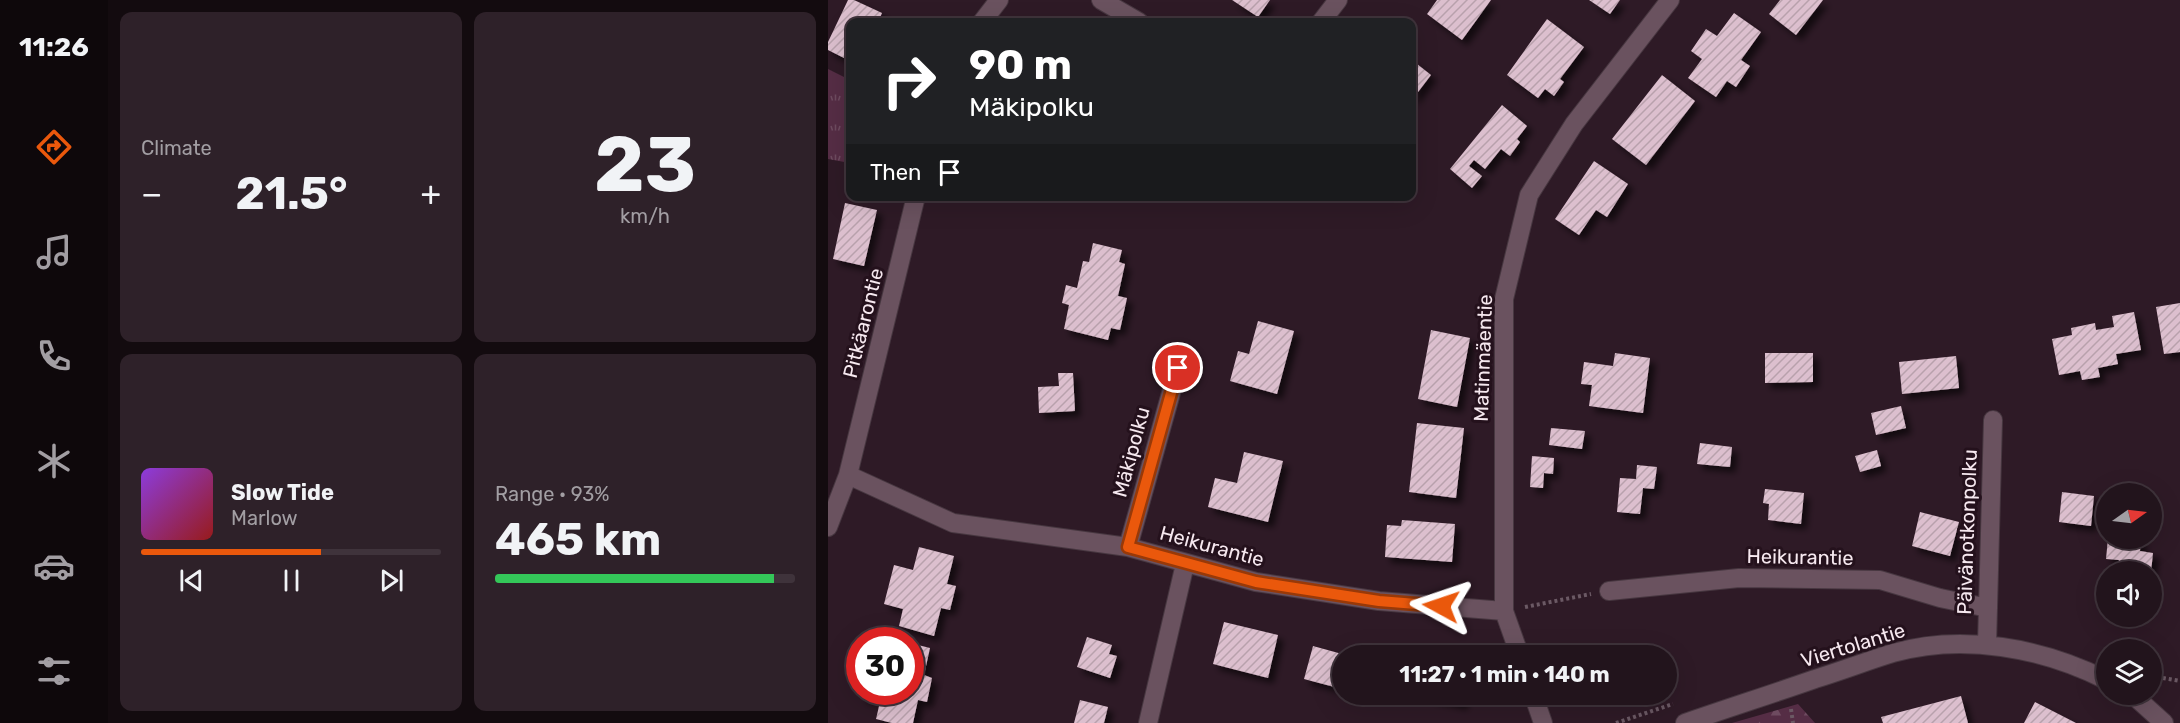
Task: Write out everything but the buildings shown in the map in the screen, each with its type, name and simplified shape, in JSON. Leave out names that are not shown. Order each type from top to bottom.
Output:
[{"type":"street","points":[[985,18],[999,0]]},
{"type":"street","points":[[1101,0],[1132,18]]},
{"type":"street","points":[[1324,18],[1338,0]]},
{"type":"street","name":"Matinmäentie","points":[[1516,645],[1504,611],[1504,299],[1529,195],[1574,124],[1670,0]]},
{"type":"street","name":"Pitkäarontie","points":[[828,527],[848,474],[915,201]]},
{"type":"street","name":"Mäkipolku","points":[[1128,547],[1178,368]]},
{"type":"street","name":"Päivänotkonpolku","points":[[1987,645],[1993,420]]},
{"type":"street","name":"Heikurantie","points":[[848,474],[953,523],[1128,547],[1256,582],[1368,599],[1504,611]]},
{"type":"street","points":[[1148,723],[1185,564]]},
{"type":"street","name":"Heikurantie","points":[[1609,591],[1739,578],[1880,580],[1940,598],[1988,608]]},
{"type":"street","name":"Viertolantie","points":[[1685,723],[1895,652],[1941,645],[1987,645],[2044,656],[2096,675]]},
{"type":"street","points":[[1537,705],[1543,723]]},
{"type":"street","points":[[2144,705],[2164,723]]},
{"type":"path","points":[[1504,611],[1609,591]]},
{"type":"path","points":[[2162,678],[2180,681]]},
{"type":"green space","points":[[828,69],[846,78],[846,162],[828,159]]},
{"type":"green space","points":[[1798,704],[1815,723],[1732,723]]},
{"type":"route","points":[[1178,368],[1128,547],[1256,582],[1379,601],[1441,606]]}]
